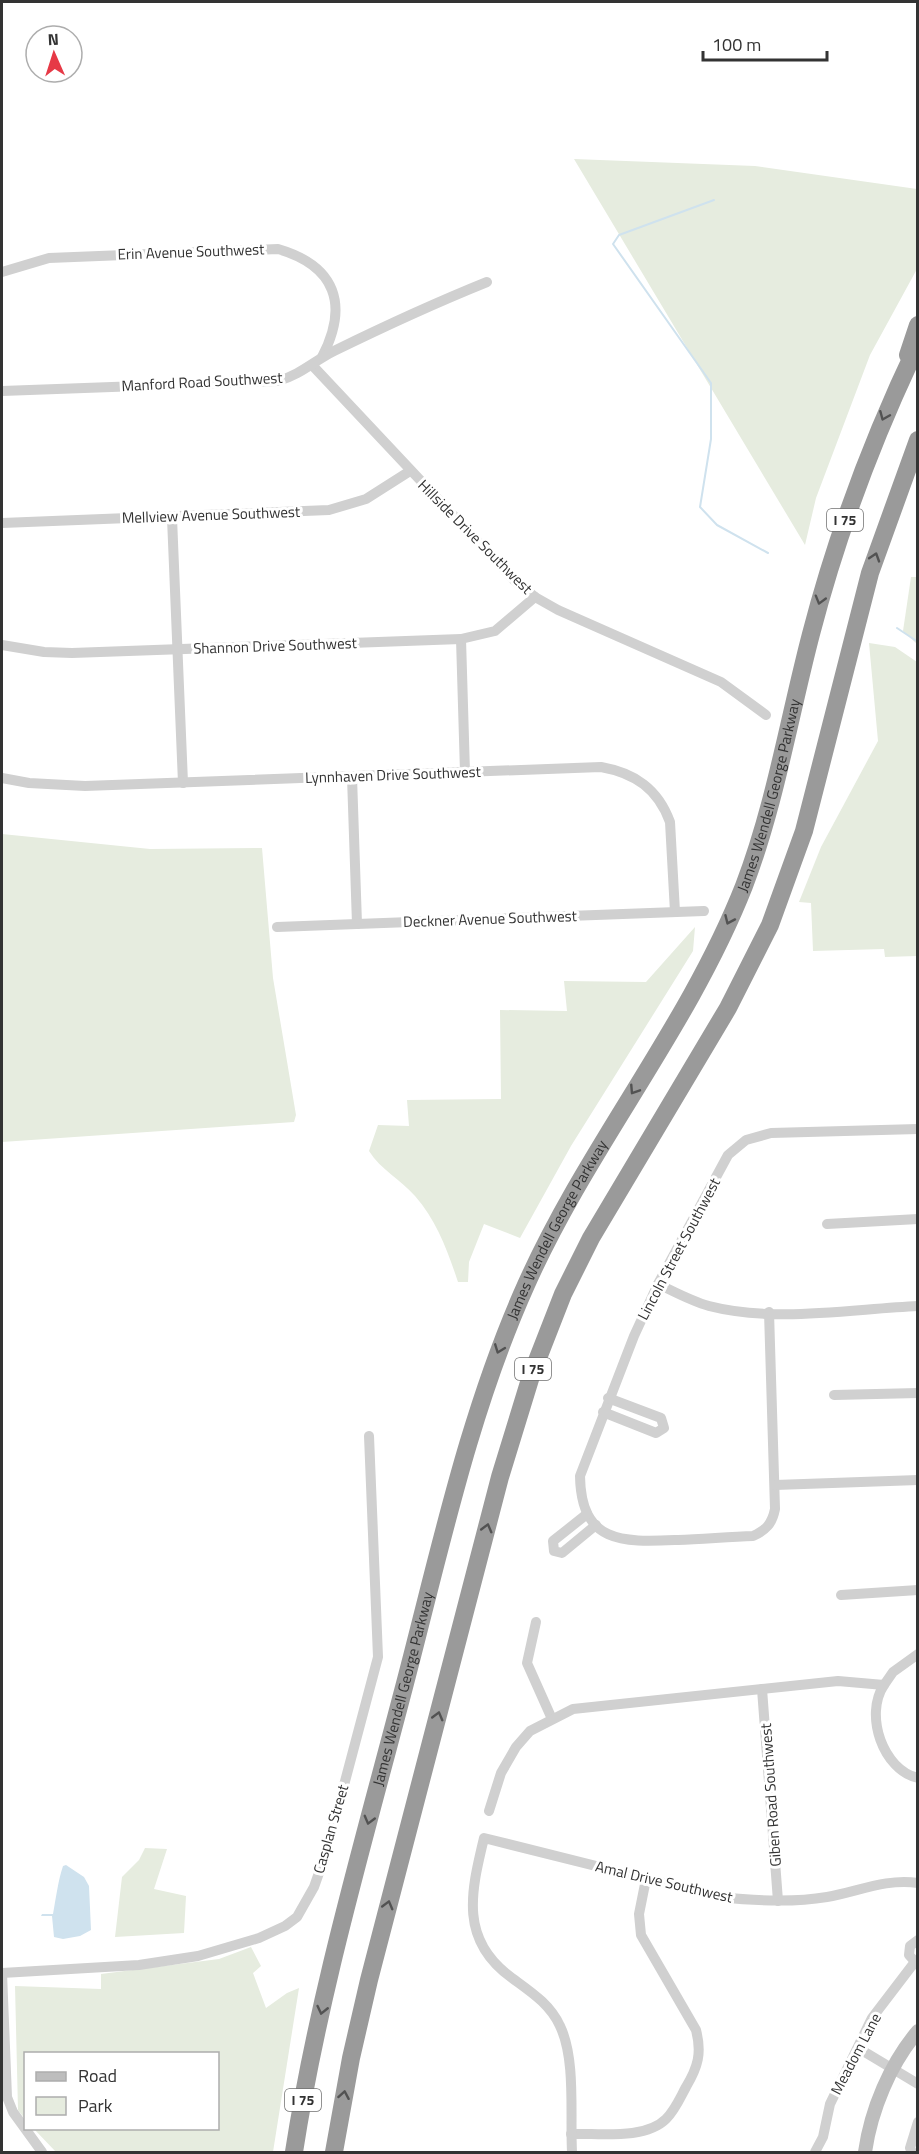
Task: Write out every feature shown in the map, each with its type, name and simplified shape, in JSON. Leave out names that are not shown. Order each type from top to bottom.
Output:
[{"type":"highway","points":[[898,385],[918,325]]},
{"type":"highway","name":"James Wendell George Parkway","points":[[294,2152],[313,2048],[354,1877],[465,1454],[493,1365],[552,1229],[707,968],[736,906],[768,810],[834,553],[865,462],[918,344]]},
{"type":"highway","name":"I 75","points":[[334,2152],[351,2058],[374,1962],[500,1477],[531,1376],[563,1294],[591,1238],[728,1008],[770,925],[804,831],[870,573],[918,440]]},
{"type":"main road","points":[[865,2152],[878,2102],[892,2070],[918,2031]]},
{"type":"street","name":"Erin Avenue Southwest","points":[[2,272],[49,258],[278,249],[296,255],[311,264],[324,277],[332,292],[337,308],[336,322],[321,357]]},
{"type":"street","name":"Manford Road Southwest","points":[[2,391],[278,381],[297,376],[321,357],[421,308],[487,282]]},
{"type":"street","name":"Hillside Drive Southwest","points":[[312,365],[515,581],[535,597],[558,610],[721,682],[766,715]]},
{"type":"street","name":"Mellview Avenue Southwest","points":[[2,524],[329,510],[366,499],[410,471]]},
{"type":"street","points":[[172,518],[183,783]]},
{"type":"street","name":"Shannon Drive Southwest","points":[[2,645],[44,652],[72,653],[461,639],[495,631],[535,597]]},
{"type":"street","points":[[461,639],[465,772]]},
{"type":"street","name":"Lynnhaven Drive Southwest","points":[[2,778],[29,783],[85,786],[601,767],[621,771],[639,779],[658,798],[669,822],[675,912]]},
{"type":"street","points":[[352,777],[357,924]]},
{"type":"street","name":"Deckner Avenue Southwest","points":[[277,927],[704,911]]},
{"type":"street","name":"Lincoln Street Southwest","points":[[596,1525],[587,1514],[580,1496],[580,1476],[608,1398],[658,1284],[728,1155],[746,1140],[771,1132],[918,1129]]},
{"type":"street","points":[[827,1224],[918,1219]]},
{"type":"street","points":[[658,1284],[709,1306],[769,1312],[918,1306]]},
{"type":"street","points":[[587,1514],[553,1541],[554,1551],[562,1553],[596,1525],[614,1538],[632,1542],[753,1536],[765,1530],[773,1520],[775,1485],[769,1312]]},
{"type":"street","points":[[834,1395],[918,1392]]},
{"type":"street","points":[[603,1412],[656,1433],[664,1428],[661,1418],[608,1398]]},
{"type":"street","name":"Casplan Street","points":[[2,1973],[139,1965],[198,1956],[259,1938],[285,1926],[297,1917],[314,1887],[326,1853],[378,1657],[369,1436]]},
{"type":"street","points":[[775,1485],[918,1480]]},
{"type":"street","points":[[841,1594],[918,1590]]},
{"type":"street","points":[[536,1622],[527,1663],[552,1719]]},
{"type":"street","points":[[918,1654],[893,1672],[878,1695],[877,1727],[885,1752],[906,1775],[918,1778]]},
{"type":"street","points":[[489,1811],[501,1773],[516,1747],[530,1731],[573,1709],[838,1681],[884,1685]]},
{"type":"street","name":"Giben Road Southwest","points":[[762,1689],[778,1901]]},
{"type":"street","name":"Amal Drive Southwest","points":[[571,2134],[568,2054],[560,2025],[541,1999],[495,1963],[483,1946],[475,1927],[472,1891],[484,1838],[720,1897],[778,1901],[830,1897],[893,1882],[918,1883]]},
{"type":"street","points":[[572,2152],[571,2134],[640,2131],[658,2125],[672,2111],[699,2063],[700,2047],[696,2030],[641,1935],[639,1914],[646,1879]]},
{"type":"street","points":[[916,1964],[909,1955],[910,1946],[918,1940]]},
{"type":"street","name":"Meadom Lane","points":[[815,2152],[823,2137],[830,2104],[872,2018],[916,1964]]},
{"type":"street","points":[[2,1973],[7,2097],[13,2112],[24,2127]]},
{"type":"street","points":[[858,2048],[918,2084]]},
{"type":"street","points":[[912,2152],[910,2148],[918,2122]]},
{"type":"street","points":[[26,2130],[42,2152]]},
{"type":"green space","points":[[574,159],[755,166],[917,189],[917,269],[870,355],[816,498],[805,545]]},
{"type":"green space","points":[[911,577],[917,577],[917,644],[903,631]]},
{"type":"green space","points":[[869,643],[895,647],[917,662],[917,956],[885,957],[884,949],[813,951],[811,903],[799,902],[821,847],[878,741]]},
{"type":"green space","points":[[2,834],[150,849],[262,848],[273,978],[296,1115],[294,1122],[2,1142]]},
{"type":"green space","points":[[695,927],[693,951],[571,1146],[520,1238],[484,1224],[469,1262],[468,1282],[458,1282],[441,1237],[430,1216],[409,1190],[379,1164],[369,1151],[378,1125],[409,1126],[407,1100],[501,1099],[500,1010],[567,1011],[564,981],[646,982]]},
{"type":"green space","points":[[145,1848],[167,1849],[154,1889],[186,1896],[184,1933],[115,1937],[122,1877],[139,1860]]},
{"type":"green space","points":[[251,1947],[261,1966],[253,1973],[266,2008],[287,1993],[299,1988],[273,2152],[56,2152],[35,2130],[219,2130],[219,2052],[24,2052],[24,2118],[18,2110],[15,1986],[101,1989],[101,1974],[219,1959]]},
{"type":"water","points":[[66,1865],[84,1877],[89,1886],[91,1930],[80,1936],[63,1939],[54,1937],[52,1916],[41,1916],[42,1914],[53,1914],[61,1872],[63,1866]]},
{"type":"waterway","points":[[714,200],[619,235],[613,244],[711,383],[711,439],[700,507],[717,525],[768,553]]},
{"type":"waterway","points":[[897,628],[918,642]]}]
